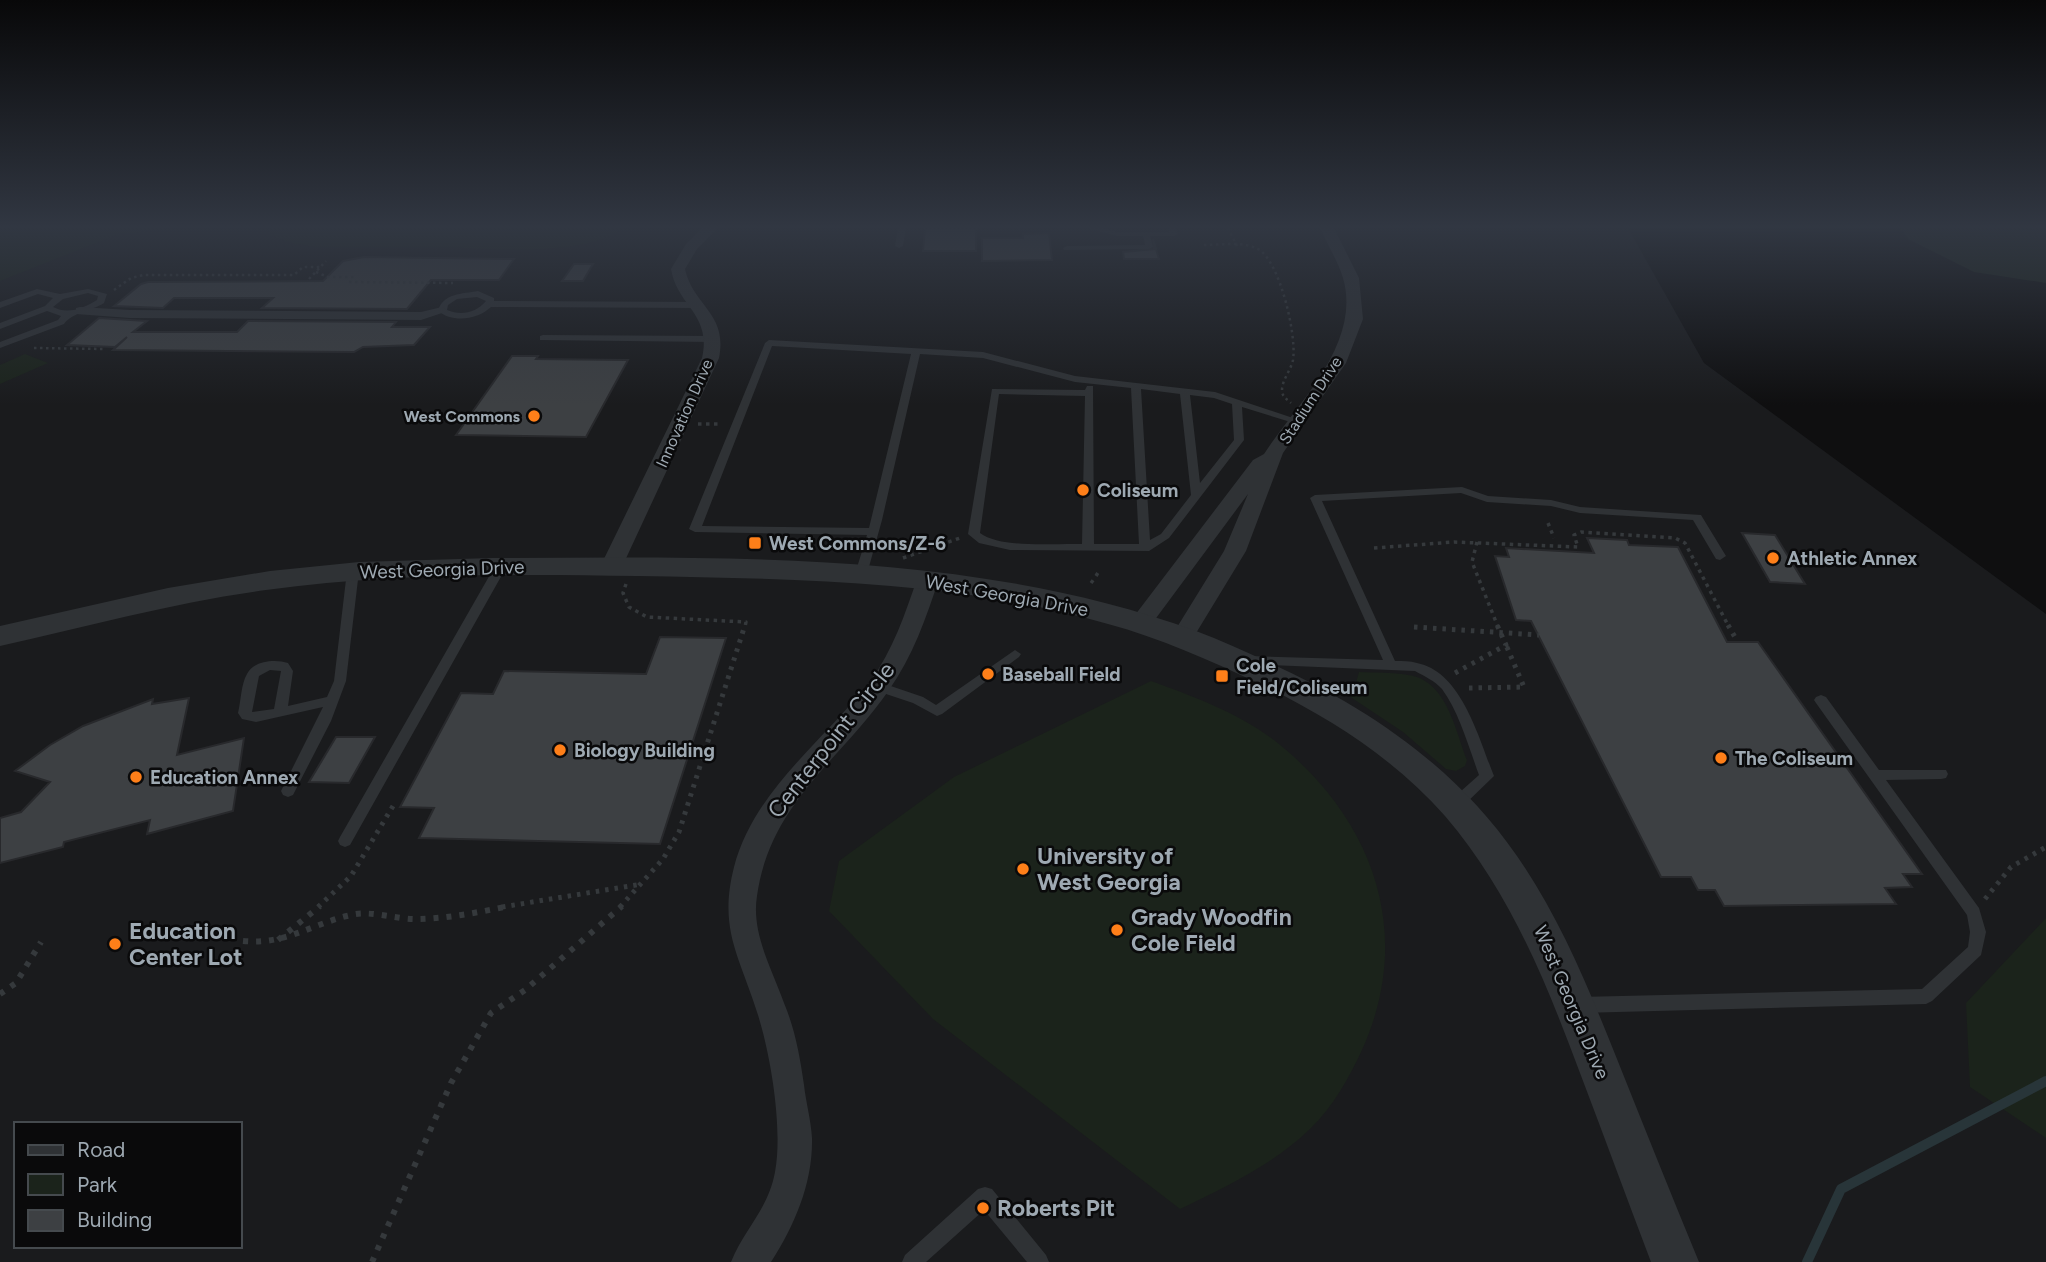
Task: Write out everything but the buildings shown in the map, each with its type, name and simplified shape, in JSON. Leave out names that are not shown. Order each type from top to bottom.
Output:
[{"type":"street","name":"Innovation Drive","points":[[619,575],[697,388],[713,339],[708,318],[685,287]]},
{"type":"street","name":"Stadium Drive","points":[[1182,637],[1235,551],[1275,453],[1337,363],[1355,319],[1352,287]]},
{"type":"street","points":[[74,312],[407,316],[442,311]]},
{"type":"street","name":"Stadium Drive","points":[[1140,624],[1260,464],[1275,453]]},
{"type":"street","name":"West Georgia Drive","points":[[0,636],[266,580],[353,571],[501,566],[619,575],[861,574],[928,579],[1084,608],[1182,637],[1312,694],[1340,711],[1394,748],[1456,804],[1496,855],[1535,914],[1575,1005],[1675,1262]]},
{"type":"street","name":"Centerpoint Circle","points":[[749,1262],[777,1221],[790,1184],[795,1140],[782,1050],[745,931],[741,902],[745,873],[754,842],[789,789],[879,687],[902,647],[928,579]]},
{"type":"lane","points":[[0,305],[37,290],[60,297]]},
{"type":"lane","points":[[0,326],[48,308],[60,297],[88,291],[103,294],[101,301],[74,312],[61,322],[0,345]]},
{"type":"lane","points":[[490,304],[489,297],[471,294],[449,300],[442,311],[450,315],[466,315],[481,311],[490,304],[700,306]]},
{"type":"lane","points":[[48,308],[53,312],[74,312]]},
{"type":"lane","points":[[543,338],[713,339]]},
{"type":"lane","points":[[873,532],[695,529],[769,343],[983,355],[1090,381],[1215,395],[1297,421]]},
{"type":"lane","points":[[861,574],[916,351]]},
{"type":"lane","points":[[1088,547],[1090,381]]},
{"type":"lane","points":[[1136,386],[1145,548]]},
{"type":"lane","points":[[1090,393],[995,391],[974,534],[983,541],[1010,546],[1145,548],[1165,536],[1239,440],[1237,404]]},
{"type":"lane","points":[[1185,392],[1196,495]]},
{"type":"lane","points":[[1391,665],[1315,498],[1462,490],[1487,499],[1551,503],[1580,510],[1697,517],[1720,556]]},
{"type":"lane","points":[[345,841],[501,566]]},
{"type":"lane","points":[[288,792],[340,681],[353,571]]},
{"type":"lane","points":[[879,687],[918,700],[937,710],[1016,654]]},
{"type":"lane","points":[[1235,660],[1278,659],[1391,665],[1417,667],[1431,674],[1445,684],[1457,703],[1487,776],[1456,804]]},
{"type":"lane","points":[[280,713],[333,700]]},
{"type":"lane","points":[[1575,1005],[1926,996],[1975,950],[1978,932],[1974,914],[1821,700]]},
{"type":"lane","points":[[1875,775],[1941,774]]},
{"type":"lane","points":[[912,1262],[985,1196],[1039,1262]]},
{"type":"path","points":[[103,294],[120,287]]},
{"type":"path","points":[[1278,287],[1294,348],[1293,361],[1282,392],[1284,398],[1292,403]]},
{"type":"path","points":[[27,348],[104,348]]},
{"type":"path","points":[[1548,523],[1554,538]]},
{"type":"path","points":[[1565,531],[1574,535],[1581,532],[1681,539],[1736,639]]},
{"type":"path","points":[[902,558],[974,534]]},
{"type":"path","points":[[1374,548],[1477,542],[1578,547],[1574,535]]},
{"type":"path","points":[[1469,688],[1524,687],[1472,562],[1477,542]]},
{"type":"path","points":[[372,1262],[451,1083],[491,1013],[525,990],[626,902],[663,859],[678,832],[747,622],[647,617],[629,607],[625,601],[619,575]]},
{"type":"path","points":[[1414,627],[1539,635]]},
{"type":"path","points":[[1455,673],[1506,645]]},
{"type":"path","points":[[277,941],[293,925],[325,903],[351,876],[393,806]]},
{"type":"path","points":[[1974,914],[2004,874],[2024,856],[2046,847]]},
{"type":"path","points":[[243,941],[277,941],[354,914],[381,914],[415,919],[466,915],[546,898],[642,884]]},
{"type":"path","points":[[0,994],[16,983],[41,942]]},
{"type":"shaded area","name":"University of West Georgia","points":[[0,287],[1661,287],[1704,363],[2046,614],[2046,1262],[0,1262]]},
{"type":"green space","points":[[25,354],[48,363],[0,384],[0,365]]},
{"type":"green space","points":[[1359,672],[1408,675],[1432,686],[1448,708],[1467,760],[1465,766],[1456,771],[1446,769],[1403,732],[1349,696],[1354,690]]},
{"type":"green space","name":"Grady Woodfin Cole Field","points":[[1151,681],[1201,700],[1250,724],[1279,744],[1312,775],[1340,809],[1361,845],[1376,883],[1384,923],[1384,965],[1377,1007],[1362,1050],[1333,1102],[1310,1129],[1280,1154],[1248,1174],[1180,1209],[933,1019],[829,911],[839,861],[954,777]]},
{"type":"green space","points":[[2046,918],[2046,1138],[1970,1087],[1966,1003]]},
{"type":"waterway","points":[[1807,1262],[1841,1189],[2046,1081]]},
{"type":"place","name":"West Commons","points":[[534,416]]},
{"type":"place","name":"Coliseum","points":[[1083,490]]},
{"type":"place","name":"West Commons/Z-6","points":[[755,543]]},
{"type":"place","name":"Athletic Annex","points":[[1773,558]]},
{"type":"place","name":"Baseball Field","points":[[988,674]]},
{"type":"place","name":"Cole Field/Coliseum","points":[[1222,676]]},
{"type":"place","name":"Biology Building","points":[[560,750]]},
{"type":"place","name":"The Coliseum","points":[[1721,758]]},
{"type":"place","name":"Education Annex","points":[[136,777]]},
{"type":"place","name":"University of West Georgia","points":[[1023,869]]},
{"type":"place","name":"Grady Woodfin Cole Field","points":[[1117,930]]},
{"type":"place","name":"Education Center Lot","points":[[115,944]]},
{"type":"place","name":"Roberts Pit","points":[[983,1208]]}]
